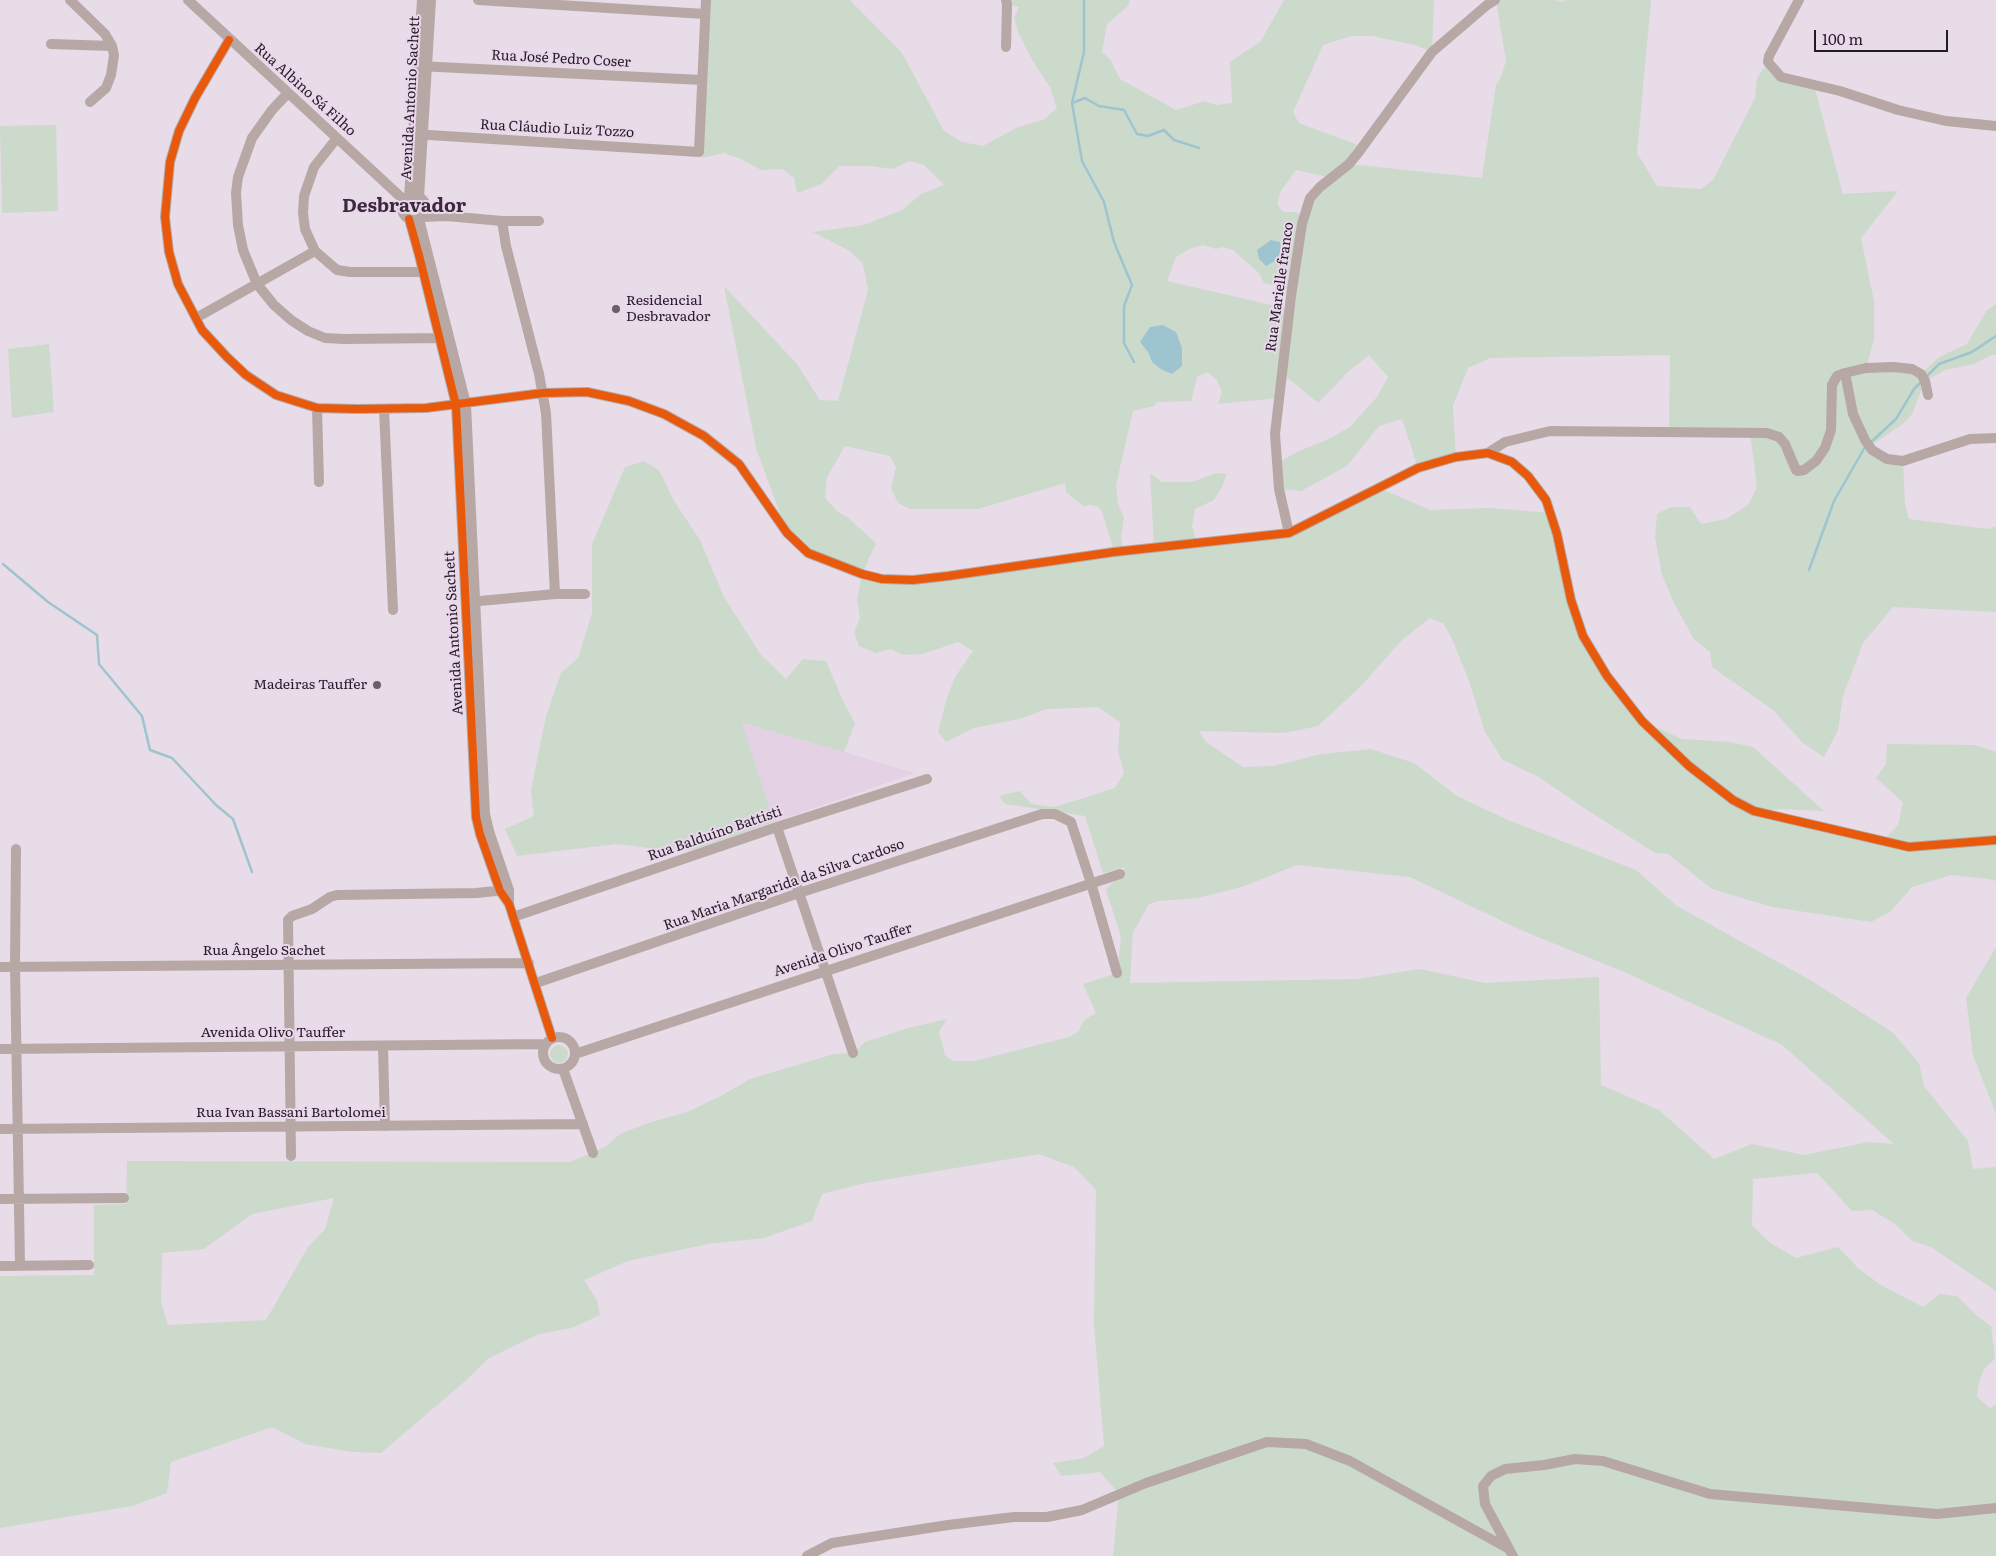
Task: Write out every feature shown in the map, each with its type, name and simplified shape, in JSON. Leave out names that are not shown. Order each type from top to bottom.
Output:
[{"type":"street","points":[[70,0],[106,34],[114,55],[111,75],[106,88],[90,102]]},
{"type":"street","name":"Rua Albino Sá Filho","points":[[188,0],[337,138],[415,200],[446,216]]},
{"type":"street","name":"Avenida Antonio Sachett","points":[[422,0],[422,66],[415,200],[402,209],[406,216],[416,218],[461,404],[478,757],[485,814],[513,918],[536,983],[549,1041]]},
{"type":"street","name":"Avenida Antonio Sachett","points":[[422,66],[431,0]]},
{"type":"street","points":[[478,0],[705,14]]},
{"type":"street","points":[[702,80],[706,0]]},
{"type":"street","points":[[1006,0],[1006,48]]},
{"type":"street","name":"Rua Marielle franco","points":[[1289,533],[1279,490],[1275,434],[1291,296],[1302,224],[1310,198],[1358,154],[1432,52],[1495,0]]},
{"type":"street","points":[[1800,0],[1769,56],[1768,62],[1781,77],[1840,91],[1898,110],[1946,121],[1996,126]]},
{"type":"street","points":[[229,40],[195,98],[179,131],[170,162],[166,216],[169,252],[178,284],[206,334],[246,375],[276,395],[317,408],[384,409],[461,404],[543,393],[587,392],[629,401],[664,414],[704,436],[739,464],[788,533],[808,553],[862,574],[882,579],[913,580],[1114,552],[1289,533],[1418,468],[1456,457],[1488,454],[1512,462],[1528,476],[1546,500],[1557,534],[1571,600],[1583,636],[1607,676],[1642,721],[1689,766],[1733,800],[1754,812],[1909,847],[1996,840]]},
{"type":"street","points":[[51,44],[112,46]]},
{"type":"street","name":"Rua José Pedro Coser","points":[[422,66],[702,80]]},
{"type":"street","name":"Rua Cláudio Luiz Tozzo","points":[[418,135],[699,152],[702,80]]},
{"type":"street","points":[[288,93],[272,110],[252,138],[238,177],[236,193],[238,225],[243,250],[257,284],[274,305],[291,320],[308,331],[325,338],[344,340],[444,338]]},
{"type":"street","points":[[337,138],[314,167],[304,196],[303,213],[305,229],[315,252],[337,270],[350,272],[428,272]]},
{"type":"street","points":[[415,200],[426,211],[416,218]]},
{"type":"street","name":"Rua Albino Sá Filho","points":[[416,218],[446,216],[502,221],[538,221]]},
{"type":"street","points":[[502,221],[506,246],[543,393],[546,413],[555,594]]},
{"type":"street","points":[[196,318],[315,252]]},
{"type":"street","points":[[1488,454],[1505,442],[1550,431],[1767,433],[1779,437],[1786,444],[1798,471],[1804,470],[1816,461],[1825,448],[1831,430],[1832,385],[1837,376],[1866,368],[1893,367],[1912,369],[1923,378],[1928,395]]},
{"type":"street","points":[[1845,373],[1853,414],[1865,440],[1872,450],[1887,459],[1903,461],[1970,439],[1996,438]]},
{"type":"street","points":[[317,408],[319,482]]},
{"type":"street","points":[[384,409],[393,610]]},
{"type":"street","points":[[470,602],[555,594],[585,594]]},
{"type":"street","name":"Rua Balduíno Battisti","points":[[513,918],[777,827],[927,779]]},
{"type":"street","name":"Rua Maria Margarida da Silva Cardoso","points":[[536,983],[799,893],[1042,814],[1055,814],[1071,822],[1091,883]]},
{"type":"street","points":[[777,827],[853,1052]]},
{"type":"street","points":[[16,849],[20,1266]]},
{"type":"street","name":"Avenida Olivo Tauffer","points":[[575,1054],[824,970],[1120,874]]},
{"type":"street","points":[[1091,883],[1117,973]]},
{"type":"street","points":[[292,1156],[288,920],[292,916],[312,909],[337,894],[505,890]]},
{"type":"street","name":"Rua Ângelo Sachet","points":[[0,966],[529,963]]},
{"type":"street","points":[[559,1037],[570,1042],[575,1054],[571,1063],[557,1069],[546,1063],[543,1057],[543,1050],[549,1041],[559,1037]]},
{"type":"street","name":"Avenida Olivo Tauffer","points":[[0,1049],[383,1046],[549,1041]]},
{"type":"street","points":[[383,1046],[385,1126]]},
{"type":"street","points":[[563,1068],[593,1153]]},
{"type":"street","name":"Rua Ivan Bassani Bartolomei","points":[[0,1129],[583,1124]]},
{"type":"street","points":[[0,1199],[124,1198]]},
{"type":"street","points":[[0,1266],[89,1266]]},
{"type":"street","points":[[807,1556],[832,1543],[1014,1517],[1047,1517],[1082,1510],[1146,1483],[1267,1442],[1306,1444],[1350,1461],[1511,1552]]},
{"type":"street","points":[[1511,1552],[1485,1504],[1483,1486],[1491,1476],[1505,1469],[1544,1465],[1575,1459],[1603,1461],[1710,1494],[1937,1514],[1996,1508]]},
{"type":"shaded area","points":[[741,723],[844,752],[915,773],[774,822]]},
{"type":"green space","points":[[708,0],[850,0],[902,53],[944,131],[962,142],[983,146],[1016,128],[1045,119],[1057,108],[1050,87],[1032,60],[1019,34],[1014,18],[1019,7],[1007,4],[1006,0],[1130,0],[1128,6],[1107,24],[1102,52],[1110,59],[1120,79],[1176,110],[1205,101],[1216,105],[1232,103],[1230,62],[1261,41],[1284,0],[1434,0],[1432,52],[1415,45],[1372,36],[1351,36],[1323,45],[1293,112],[1299,123],[1363,147],[1349,164],[1482,178],[1496,85],[1501,77],[1506,61],[1496,0],[1556,0],[1562,2],[1566,0],[1651,0],[1637,153],[1657,186],[1701,189],[1713,180],[1755,98],[1757,78],[1768,62],[1773,70],[1814,85],[1843,194],[1898,191],[1861,238],[1874,301],[1874,340],[1866,368],[1921,374],[1939,357],[1967,344],[1987,310],[1996,304],[1996,355],[1991,355],[1974,364],[1945,370],[1925,381],[1912,414],[1904,423],[1869,447],[1903,461],[1905,504],[1909,519],[1988,529],[1996,526],[1996,612],[1893,607],[1863,643],[1843,696],[1838,730],[1824,757],[1803,743],[1773,710],[1712,667],[1710,652],[1694,639],[1675,605],[1662,575],[1655,538],[1657,514],[1671,507],[1690,507],[1701,524],[1726,519],[1748,505],[1757,487],[1750,433],[1669,432],[1670,355],[1490,358],[1468,368],[1453,406],[1456,457],[1418,468],[1402,419],[1379,426],[1347,466],[1301,491],[1279,489],[1277,463],[1350,427],[1377,397],[1388,377],[1369,355],[1349,371],[1318,403],[1282,373],[1279,398],[1218,404],[1222,392],[1217,380],[1207,372],[1197,377],[1191,401],[1157,402],[1154,406],[1133,411],[1116,485],[1118,504],[1124,517],[1121,537],[1123,550],[1154,547],[1150,473],[1162,482],[1192,482],[1216,473],[1227,474],[1214,500],[1195,509],[1192,527],[1198,544],[1289,533],[1379,488],[1430,510],[1489,508],[1551,513],[1583,636],[1642,721],[1682,739],[1730,742],[1753,747],[1824,811],[1782,809],[1756,811],[1883,841],[1898,825],[1903,802],[1876,778],[1886,764],[1887,744],[1975,745],[1996,752],[1996,881],[1952,875],[1912,887],[1890,912],[1871,922],[1772,907],[1712,889],[1668,854],[1655,853],[1539,777],[1503,760],[1485,732],[1469,681],[1453,641],[1444,624],[1430,618],[1402,640],[1362,685],[1318,726],[1284,733],[1199,731],[1206,742],[1243,767],[1274,766],[1321,754],[1371,749],[1414,763],[1457,796],[1508,820],[1636,870],[1677,906],[1812,981],[1892,1032],[1919,1063],[1924,1086],[1968,1141],[1973,1169],[1996,1167],[1996,1291],[1931,1247],[1912,1241],[1895,1224],[1872,1210],[1852,1211],[1817,1173],[1753,1179],[1752,1225],[1769,1242],[1796,1258],[1838,1247],[1859,1269],[1881,1285],[1923,1307],[1940,1294],[1957,1296],[1977,1316],[1991,1326],[1995,1359],[1984,1369],[1977,1397],[1990,1408],[1996,1405],[1996,1556],[1113,1556],[1119,1494],[1100,1472],[1061,1476],[1053,1463],[1084,1458],[1104,1446],[1094,1324],[1096,1190],[1074,1167],[1039,1154],[865,1183],[822,1194],[812,1221],[764,1238],[708,1244],[628,1261],[584,1280],[597,1300],[600,1315],[572,1328],[539,1334],[489,1358],[463,1383],[381,1453],[352,1452],[305,1444],[272,1427],[171,1462],[167,1493],[132,1506],[0,1528],[0,1276],[94,1275],[94,1205],[126,1204],[127,1161],[570,1162],[605,1147],[620,1134],[648,1123],[687,1112],[721,1096],[750,1079],[834,1054],[853,1053],[865,1042],[908,1028],[947,1019],[939,1032],[945,1055],[953,1061],[975,1061],[1069,1037],[1078,1032],[1084,1020],[1096,1013],[1083,984],[1117,973],[1121,937],[1106,890],[1126,867],[1103,873],[1085,816],[1005,804],[999,796],[1020,791],[1031,804],[1055,807],[1115,788],[1124,773],[1118,751],[1120,722],[1098,707],[1047,709],[1019,719],[974,728],[946,742],[938,732],[946,701],[955,677],[973,651],[958,642],[923,654],[903,655],[891,649],[876,653],[859,646],[854,632],[860,618],[857,600],[862,574],[808,553],[787,533],[756,448],[724,286],[797,364],[820,400],[838,401],[868,290],[863,264],[850,251],[813,232],[864,225],[902,210],[921,194],[944,185],[924,165],[909,161],[893,169],[870,166],[839,166],[822,184],[797,193],[794,178],[783,169],[761,170],[741,159],[724,153],[702,158]],"holes":[[[1296,170],[1332,178],[1310,198],[1304,217],[1296,212],[1283,212],[1277,204],[1281,191]],[[1203,245],[1216,249],[1222,247],[1233,250],[1259,273],[1264,283],[1279,286],[1291,296],[1289,309],[1167,281],[1176,257],[1189,249]],[[1163,325],[1176,332],[1172,374],[1162,370],[1152,362],[1148,352],[1150,327]],[[845,446],[890,456],[896,467],[891,488],[898,503],[910,509],[978,509],[1065,483],[1066,492],[1083,506],[1099,507],[1114,551],[882,579],[862,574],[876,543],[847,517],[838,512],[825,498],[827,477]],[[1297,865],[1410,877],[1523,931],[1622,971],[1782,1045],[1894,1144],[1869,1142],[1804,1155],[1752,1144],[1714,1159],[1659,1110],[1601,1085],[1599,977],[1485,983],[1420,969],[1357,979],[1130,983],[1133,933],[1149,904],[1159,901],[1198,898],[1242,887]],[[334,1198],[325,1229],[308,1247],[266,1320],[168,1325],[161,1302],[162,1253],[204,1249],[252,1214]]]},
{"type":"green space","points":[[56,125],[58,211],[2,213],[0,126]]},
{"type":"green space","points":[[49,344],[54,412],[12,418],[8,349]]},
{"type":"green space","points":[[644,461],[659,470],[674,501],[700,540],[724,597],[761,655],[786,679],[803,659],[826,661],[855,723],[844,752],[742,723],[774,822],[694,850],[673,851],[617,844],[517,856],[505,829],[534,816],[531,790],[546,716],[561,673],[578,658],[592,613],[592,544],[625,467]]},
{"type":"green space","points":[[1996,947],[1996,1114],[1973,1055],[1966,998]]},
{"type":"green space","points":[[559,1045],[565,1048],[568,1054],[565,1060],[559,1063],[553,1060],[550,1054],[553,1048]]},
{"type":"water","points":[[1271,240],[1280,242],[1281,249],[1279,259],[1266,266],[1259,259],[1257,250]]},
{"type":"water","points":[[1163,325],[1176,332],[1182,348],[1182,366],[1172,374],[1162,370],[1152,362],[1148,352],[1140,342],[1150,327]]},
{"type":"waterway","points":[[1084,0],[1084,52],[1072,103],[1082,161],[1104,202],[1114,242],[1132,285],[1124,306],[1124,343],[1134,362]]},
{"type":"waterway","points":[[1072,103],[1085,98],[1099,106],[1124,110],[1137,134],[1148,136],[1164,130],[1174,140],[1199,148]]},
{"type":"waterway","points":[[1926,377],[1939,364],[1972,352],[1996,336]]},
{"type":"waterway","points":[[1870,443],[1896,419],[1914,389],[1922,381]]},
{"type":"waterway","points":[[1809,570],[1834,501],[1865,447]]},
{"type":"waterway","points":[[3,564],[48,602],[97,635],[99,664],[142,716],[150,750],[172,758],[216,805],[233,819],[252,872]]},
{"type":"cycle path","points":[[229,40],[195,98],[179,131],[170,162],[165,217],[169,252],[178,284],[202,330],[246,375],[276,395],[317,408],[357,409],[426,408],[543,393],[587,392],[629,401],[664,414],[704,436],[739,464],[787,533],[808,553],[862,574],[882,579],[913,580],[1114,552],[1289,533],[1418,468],[1456,457],[1488,453],[1512,462],[1528,476],[1546,500],[1557,534],[1571,600],[1583,636],[1607,676],[1642,721],[1689,766],[1733,800],[1754,811],[1909,847],[1996,840]]},
{"type":"cycle path","points":[[409,219],[456,405],[476,817],[500,891],[509,904],[552,1038]]},
{"type":"place","name":"Residencial Desbravador","points":[[616,309]]},
{"type":"place","name":"Madeiras Tauffer","points":[[377,685]]},
{"type":"district","name":"Desbravador","points":[[404,206]]}]
